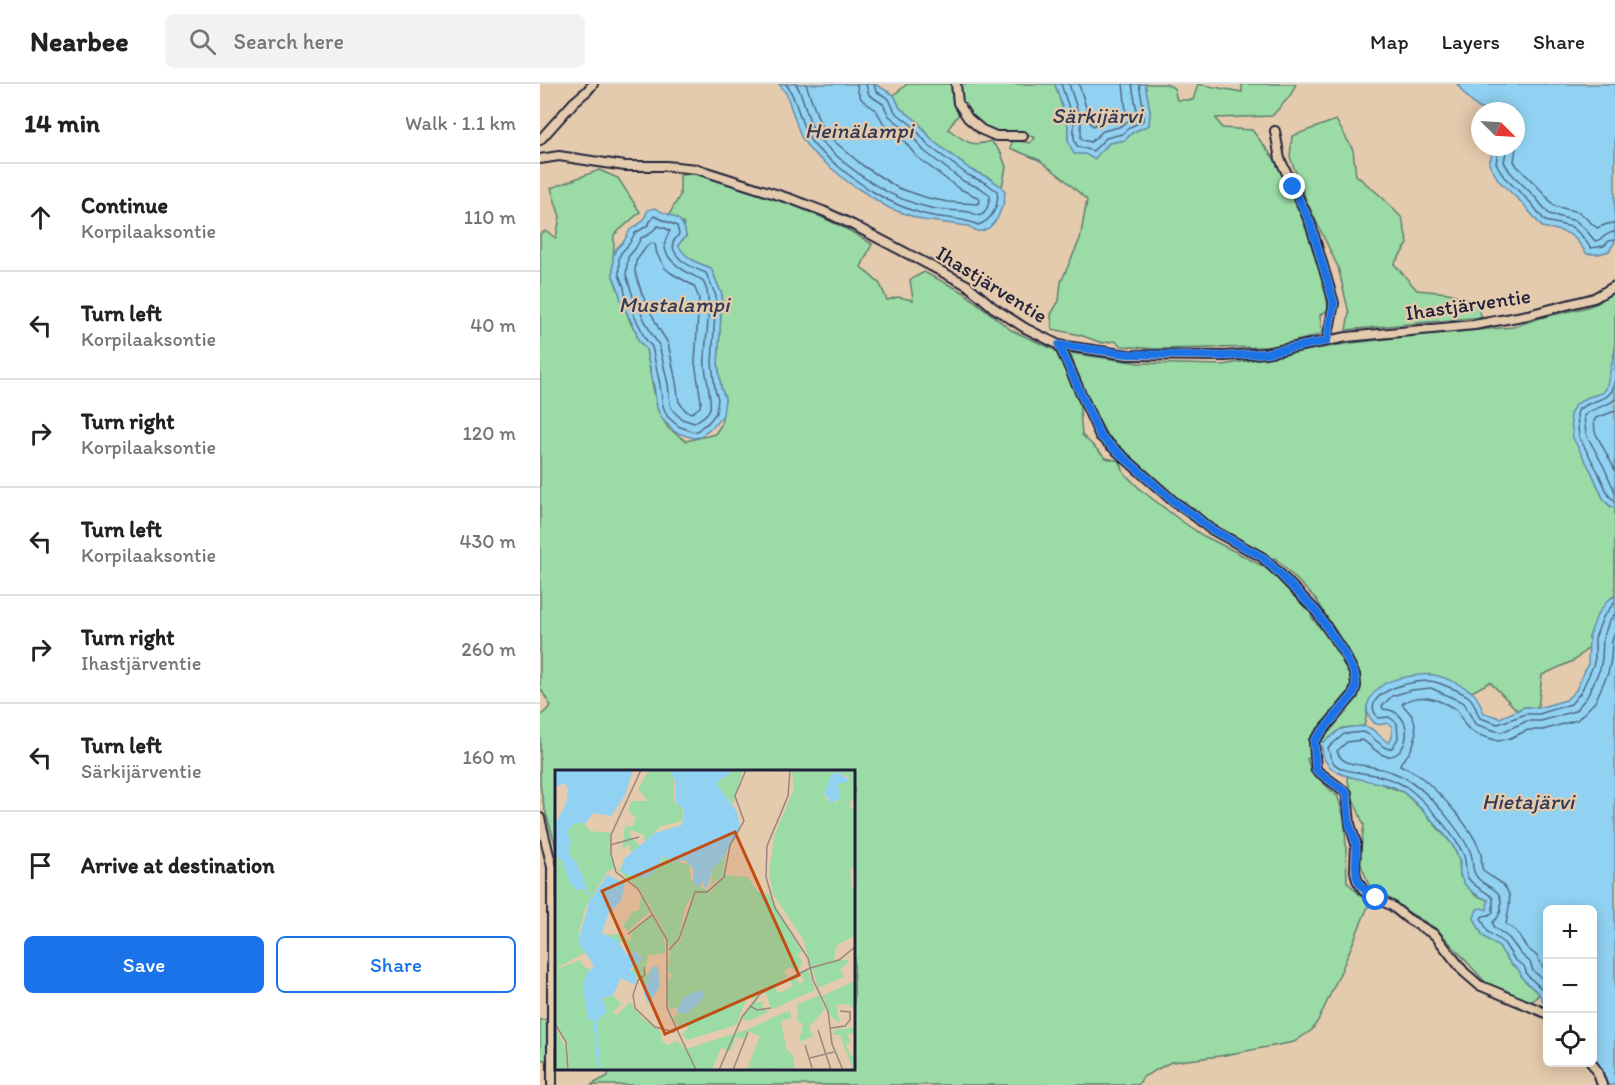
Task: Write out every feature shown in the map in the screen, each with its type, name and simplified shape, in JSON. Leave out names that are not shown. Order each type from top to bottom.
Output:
[{"type":"street","points":[[540,140],[574,102],[594,84]]},
{"type":"street","points":[[957,84],[958,103],[968,118],[982,130],[996,136],[1023,136]]},
{"type":"street","points":[[1275,130],[1280,159],[1310,222],[1334,303],[1327,341]]},
{"type":"street","name":"Ihastjärventie","points":[[540,159],[559,156],[625,166],[697,169],[791,199],[853,225],[966,285],[994,308],[1025,328],[1059,345],[1128,354],[1225,356],[1265,353],[1347,337],[1474,325],[1594,298],[1615,286]]},
{"type":"street","points":[[1059,345],[1100,436],[1173,501],[1209,528],[1262,557],[1316,611],[1351,664],[1356,686],[1353,695],[1314,741],[1316,770],[1347,793],[1350,824],[1356,844],[1355,871],[1357,880],[1364,891],[1392,906],[1408,919],[1435,935],[1464,972],[1479,985],[1546,1013]]},
{"type":"street","points":[[540,818],[552,867],[552,1085]]},
{"type":"street","points":[[1594,1067],[1602,1085]]},
{"type":"green space","points":[[907,84],[1055,84],[1068,125],[1068,141],[1102,151],[1109,143],[1125,140],[1133,132],[1149,125],[1150,111],[1145,84],[1166,84],[1174,88],[1177,100],[1193,100],[1198,84],[1242,92],[1242,84],[1296,84],[1290,96],[1272,116],[1216,118],[1222,128],[1252,130],[1275,160],[1296,203],[1325,284],[1328,310],[1320,315],[1322,334],[1276,347],[1155,349],[1122,346],[1115,341],[1102,343],[1052,329],[1051,314],[1059,301],[1061,282],[1080,239],[1087,200],[1039,160],[1010,148],[1013,140],[1030,143],[1035,138],[1022,132],[995,133],[981,125],[969,111],[959,114],[948,129],[973,143],[991,141],[1001,153],[1006,167],[1002,187],[971,170],[933,141],[917,121],[900,108],[894,95]]},
{"type":"green space","points":[[1336,120],[1353,150],[1356,175],[1402,218],[1408,244],[1394,264],[1417,290],[1449,293],[1475,302],[1482,317],[1346,330],[1349,313],[1338,267],[1306,200],[1290,157],[1292,136]]},
{"type":"green space","points":[[599,170],[618,178],[640,212],[614,235],[613,276],[638,340],[646,349],[657,408],[668,428],[686,441],[715,434],[721,425],[725,398],[721,388],[718,364],[722,295],[711,268],[692,260],[681,250],[678,245],[686,236],[683,223],[669,215],[680,195],[680,175],[696,173],[809,212],[831,221],[872,244],[861,267],[880,284],[887,300],[898,297],[913,300],[910,280],[924,272],[963,292],[1011,330],[1055,350],[1079,399],[1082,435],[1106,458],[1120,461],[1124,473],[1141,490],[1180,520],[1202,535],[1268,569],[1310,610],[1312,618],[1339,651],[1353,682],[1351,693],[1331,721],[1310,737],[1311,757],[1307,759],[1311,771],[1338,797],[1345,821],[1347,882],[1369,904],[1342,969],[1312,1030],[1294,1042],[1220,1056],[1171,1062],[1143,1077],[1138,1085],[591,1085],[608,1076],[609,1070],[855,1070],[855,770],[555,770],[555,844],[540,785],[540,716],[551,706],[540,688],[540,234],[546,231],[556,238],[560,217],[551,188]]},
{"type":"green space","points":[[1615,290],[1615,350],[1608,385],[1602,393],[1586,398],[1592,473],[1604,500],[1615,508],[1615,596],[1612,597],[1589,637],[1589,647],[1575,660],[1542,675],[1538,708],[1525,707],[1517,710],[1490,682],[1472,692],[1461,686],[1367,706],[1364,726],[1343,728],[1323,742],[1319,741],[1321,737],[1359,684],[1351,657],[1316,599],[1275,558],[1269,559],[1200,518],[1107,435],[1090,404],[1070,353],[1139,363],[1223,365],[1345,344],[1513,327],[1598,303]]},
{"type":"green space","points":[[1347,776],[1374,781],[1403,792],[1452,844],[1459,860],[1460,876],[1475,895],[1488,900],[1488,910],[1474,918],[1483,936],[1499,947],[1511,964],[1520,970],[1522,978],[1539,994],[1532,1002],[1488,985],[1437,929],[1388,900],[1369,885],[1359,860],[1364,825],[1351,794]]},
{"type":"green space","points":[[552,1019],[552,1060],[540,1060],[540,1020]]},
{"type":"water","name":"Heinälampi","points":[[779,84],[875,84],[894,95],[900,108],[917,121],[933,141],[971,170],[1002,187],[1005,192],[1004,202],[997,219],[989,228],[977,231],[968,226],[923,220],[889,208],[849,183],[810,150],[801,137],[786,93]]},
{"type":"water","name":"Särkijärvi","points":[[1055,84],[1145,84],[1150,111],[1149,125],[1133,132],[1125,140],[1109,143],[1094,159],[1085,154],[1074,154],[1068,141],[1068,125]]},
{"type":"water","points":[[1457,84],[1615,84],[1615,242],[1609,251],[1587,254],[1569,234],[1542,227],[1525,206],[1499,181],[1489,164],[1491,156],[1525,156],[1525,102],[1471,101]]},
{"type":"water","name":"Mustalampi","points":[[655,208],[679,220],[685,229],[686,236],[678,245],[692,259],[711,268],[722,295],[718,364],[721,388],[725,398],[723,415],[701,437],[693,438],[675,432],[663,420],[657,408],[646,349],[638,340],[613,276],[613,257],[616,249],[630,230],[643,221],[648,210]]},
{"type":"water","points":[[1615,350],[1615,508],[1604,500],[1573,438],[1570,414],[1575,405],[1606,389]]},
{"type":"water","name":"Hietajärvi","points":[[1615,596],[1615,1085],[1605,1085],[1596,1067],[1597,905],[1543,905],[1543,1001],[1499,947],[1483,936],[1474,918],[1477,909],[1487,910],[1488,900],[1476,894],[1463,881],[1455,850],[1437,825],[1403,792],[1379,783],[1341,774],[1331,768],[1324,759],[1322,746],[1317,742],[1321,737],[1320,741],[1323,742],[1329,739],[1341,730],[1367,727],[1389,743],[1392,737],[1392,726],[1387,723],[1374,723],[1367,710],[1369,700],[1384,684],[1409,676],[1434,675],[1454,682],[1475,695],[1484,713],[1500,718],[1525,707],[1538,708],[1566,700],[1576,690],[1588,664],[1589,637],[1597,615],[1608,600]]},
{"type":"route","points":[[1293,187],[1310,222],[1334,303],[1327,341],[1265,353],[1225,356],[1128,354],[1059,345],[1100,436],[1173,501],[1209,528],[1262,557],[1316,611],[1351,664],[1356,686],[1353,695],[1314,741],[1316,770],[1347,793],[1350,824],[1356,844],[1357,880],[1364,891],[1376,898]]}]
